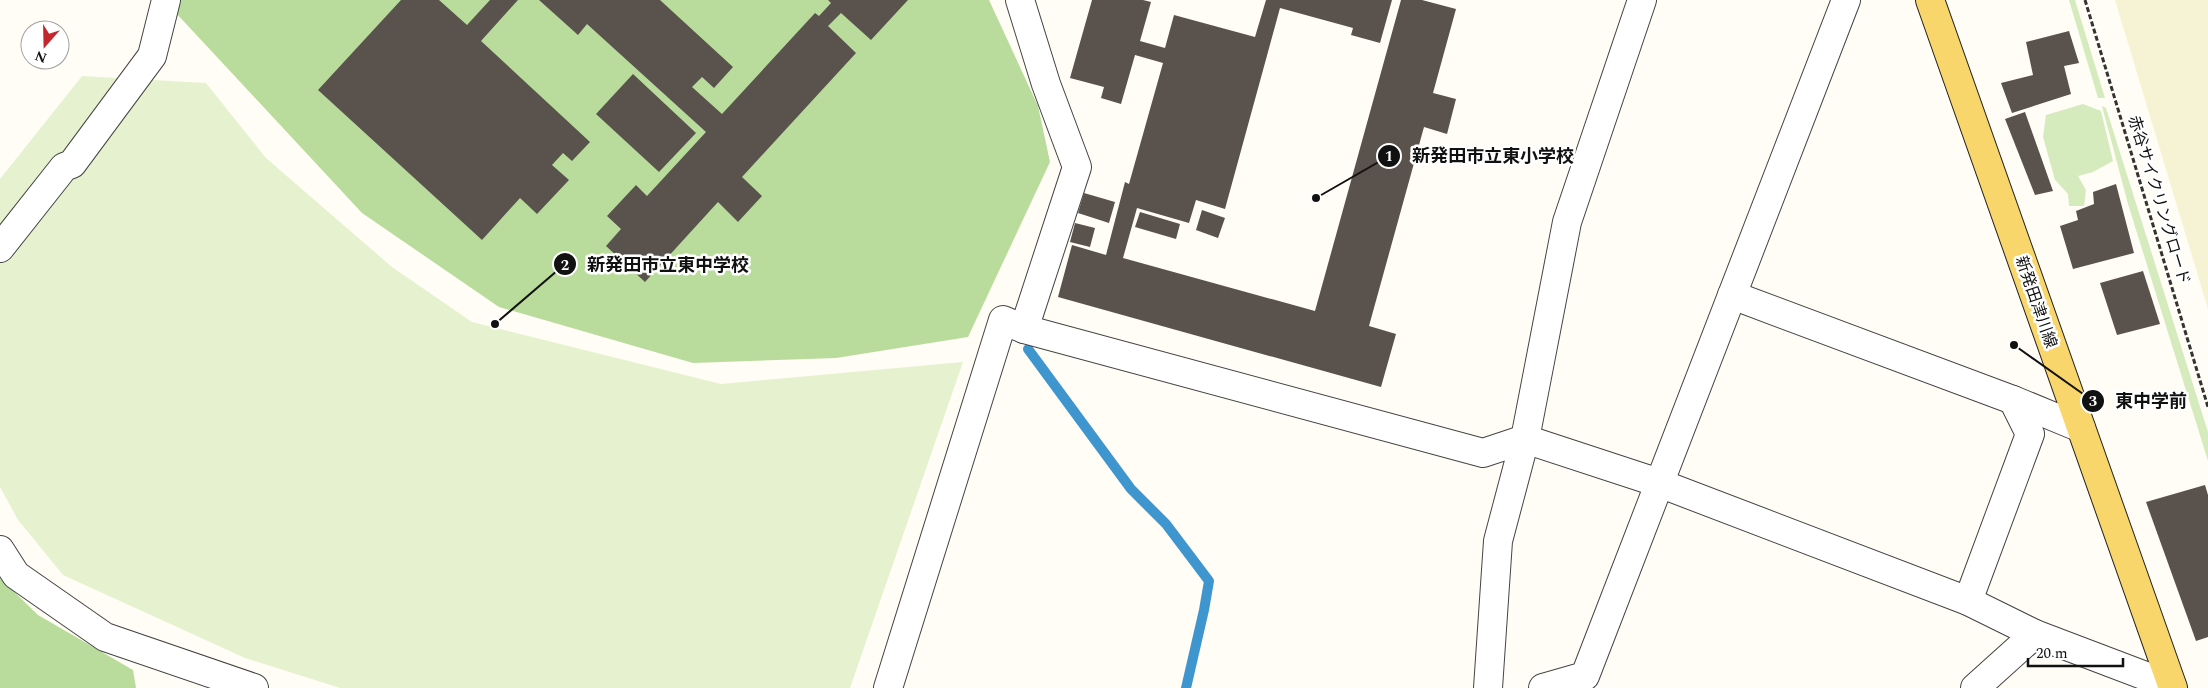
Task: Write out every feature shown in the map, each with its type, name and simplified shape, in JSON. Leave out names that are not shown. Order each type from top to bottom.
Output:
[{"type":"main road","name":"新発田津川線","points":[[1928,1],[2173,687]]},
{"type":"street","points":[[0,248],[64,167],[72,164],[152,56],[166,0]]},
{"type":"street","points":[[1020,0],[1046,84],[1077,167],[1024,329]]},
{"type":"street","points":[[1488,688],[1498,541],[1525,439],[1567,222],[1642,0]]},
{"type":"street","points":[[1543,688],[1585,676],[1846,0]]},
{"type":"street","points":[[1732,295],[2013,400],[2081,428]]},
{"type":"street","points":[[888,688],[1004,320],[1024,329],[1483,453],[1525,439],[1659,483],[1968,602],[2035,634],[2173,687]]},
{"type":"street","points":[[1968,602],[2030,434],[2013,400]]},
{"type":"street","points":[[0,550],[16,575],[105,637],[254,688]]},
{"type":"street","points":[[1975,688],[2035,634]]},
{"type":"path","name":"赤谷サイクリングロード","points":[[2085,0],[2208,407]]},
{"type":"shaded area","points":[[2115,0],[2208,0],[2208,309]]},
{"type":"green space","points":[[171,0],[989,0],[1038,106],[1050,162],[968,337],[836,358],[693,363],[499,307],[362,213],[176,13]]},
{"type":"green space","points":[[2069,0],[2075,0],[2105,98],[2098,98]]},
{"type":"green space","points":[[82,76],[206,83],[266,158],[392,267],[472,322],[721,384],[963,362],[850,688],[340,688],[245,658],[63,575],[18,520],[0,487],[0,179]]},
{"type":"green space","points":[[2083,104],[2101,111],[2113,161],[2093,172],[2078,176],[2086,190],[2084,206],[2069,206],[2068,194],[2055,180],[2043,137],[2046,115]]},
{"type":"green space","points":[[2102,106],[2106,108],[2208,432],[2208,461],[2128,204]]},
{"type":"green space","points":[[0,578],[38,615],[133,670],[136,688],[0,688]]},
{"type":"building","points":[[401,0],[439,0],[467,25],[490,0],[518,0],[481,41],[590,142],[572,161],[563,153],[552,165],[569,180],[537,214],[520,198],[482,240],[318,90]]},
{"type":"building","points":[[539,0],[660,0],[733,67],[714,88],[702,77],[692,87],[722,114],[815,13],[819,16],[831,3],[828,0],[908,0],[871,40],[841,13],[828,26],[856,53],[742,177],[762,196],[738,222],[718,202],[645,282],[606,246],[621,229],[607,216],[636,185],[647,196],[706,132],[587,24],[578,35]]},
{"type":"building","points":[[1092,0],[1143,0],[1151,2],[1140,41],[1165,48],[1174,15],[1255,37],[1266,0],[1392,0],[1380,43],[1351,35],[1353,28],[1280,8],[1225,209],[1196,200],[1189,223],[1137,208],[1123,258],[1315,311],[1401,0],[1422,0],[1456,9],[1433,93],[1456,99],[1447,134],[1424,127],[1369,326],[1396,334],[1381,387],[1058,297],[1072,245],[1106,255],[1125,182],[1129,184],[1163,63],[1135,55],[1121,104],[1101,98],[1104,87],[1070,78]]},
{"type":"building","points":[[2069,31],[2079,63],[2064,66],[2071,94],[2012,113],[2001,83],[2033,75],[2026,42]]},
{"type":"building","points":[[633,74],[696,133],[659,172],[596,114]]},
{"type":"building","points":[[2025,112],[2053,191],[2035,195],[2005,119]]},
{"type":"building","points":[[2116,184],[2134,253],[2073,269],[2060,226],[2078,220],[2076,211],[2094,204],[2093,192]]},
{"type":"building","points":[[1084,193],[1115,202],[1109,223],[1078,213]]},
{"type":"building","points":[[1202,210],[1225,218],[1218,238],[1196,230]]},
{"type":"building","points":[[1140,212],[1180,224],[1176,239],[1135,227]]},
{"type":"building","points":[[1075,223],[1095,228],[1090,247],[1070,242]]},
{"type":"building","points":[[2143,271],[2160,324],[2117,335],[2100,283]]},
{"type":"building","points":[[2205,485],[2208,495],[2208,637],[2196,641],[2146,502]]},
{"type":"waterway","points":[[1028,349],[1131,489],[1166,524],[1209,581],[1186,688]]},
{"type":"place","name":"新発田市立東小学校","points":[[1316,198]]},
{"type":"place","name":"新発田市立東中学校","points":[[495,324]]},
{"type":"place","name":"東中学前","points":[[2014,345]]}]
